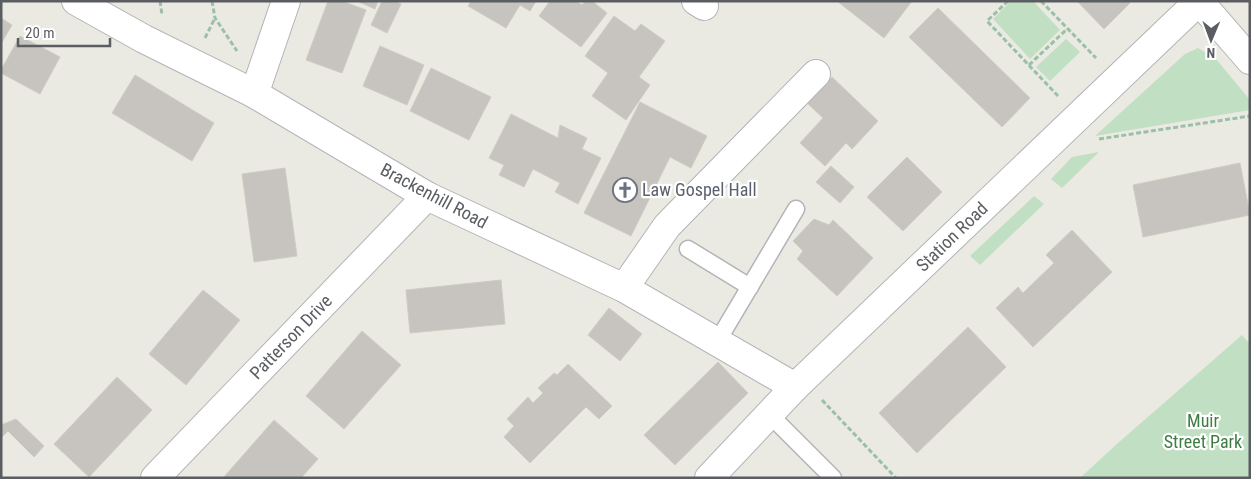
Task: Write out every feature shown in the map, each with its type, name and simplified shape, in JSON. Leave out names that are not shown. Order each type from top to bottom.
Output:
[{"type":"street","name":"Brackenhill Road","points":[[76,1],[144,39],[255,88],[428,196],[624,288],[717,342],[799,384]]},
{"type":"street","points":[[255,88],[286,1]]},
{"type":"street","points":[[1199,1],[1250,60]]},
{"type":"street","name":"Station Road","points":[[709,478],[799,384],[1199,1]]},
{"type":"street","points":[[624,288],[667,226],[816,74]]},
{"type":"street","name":"Patterson Drive","points":[[154,478],[428,196]]},
{"type":"lane","points":[[717,342],[796,209]]},
{"type":"lane","points":[[688,249],[750,287]]},
{"type":"lane","points":[[769,414],[833,478]]},
{"type":"path","points":[[212,1],[215,18],[255,88]]},
{"type":"path","points":[[1008,1],[987,21],[1078,117]]},
{"type":"path","points":[[1041,1],[1117,80]]},
{"type":"path","points":[[1029,65],[1068,29]]},
{"type":"path","points":[[1095,140],[1250,116]]},
{"type":"path","points":[[799,384],[896,478]]},
{"type":"green space","points":[[1011,1],[1033,1],[1060,30],[1030,59],[993,19]]},
{"type":"green space","points":[[1066,39],[1080,52],[1050,81],[1036,67]]},
{"type":"green space","points":[[1198,48],[1216,59],[1250,100],[1250,110],[1095,136],[1185,54]]},
{"type":"green space","points":[[1099,152],[1062,188],[1051,179],[1072,157]]},
{"type":"green space","points":[[1034,196],[1044,204],[980,265],[970,256]]},
{"type":"green space","name":"Muir Street Park","points":[[1242,335],[1250,344],[1250,478],[1080,478],[1118,443]]},
{"type":"building","points":[[328,1],[342,1],[366,10],[342,73],[306,60]]},
{"type":"building","points":[[357,1],[378,1],[375,9]]},
{"type":"building","points":[[382,1],[395,1],[401,4],[387,33],[371,25]]},
{"type":"building","points":[[471,1],[536,1],[530,11],[520,5],[506,28],[468,6]]},
{"type":"building","points":[[550,1],[576,1],[582,5],[585,1],[592,1],[607,13],[581,47],[539,16]]},
{"type":"building","points":[[837,1],[912,1],[884,38]]},
{"type":"building","points":[[1077,1],[1128,1],[1130,3],[1104,29]]},
{"type":"building","points":[[938,8],[1030,98],[1002,127],[909,37]]},
{"type":"building","points":[[614,16],[635,31],[641,24],[665,41],[639,77],[650,85],[626,120],[592,96],[608,73],[585,56]]},
{"type":"building","points":[[1,18],[12,25],[1,44]]},
{"type":"building","points":[[20,36],[60,57],[40,94],[1,73]]},
{"type":"building","points":[[380,46],[424,65],[407,105],[363,86]]},
{"type":"building","points":[[431,68],[491,97],[469,140],[410,111]]},
{"type":"building","points":[[135,75],[214,123],[192,161],[112,113]]},
{"type":"building","points":[[832,77],[878,121],[852,149],[846,143],[825,166],[800,143],[823,118],[807,103]]},
{"type":"building","name":"Law Gospel Hall","points":[[640,102],[707,136],[691,168],[670,157],[631,236],[584,213]]},
{"type":"building","points":[[511,114],[558,138],[560,125],[587,138],[582,149],[601,158],[578,204],[555,192],[560,183],[533,169],[524,187],[499,175],[504,165],[489,158]]},
{"type":"building","points":[[907,157],[942,192],[903,231],[867,197]]},
{"type":"building","points":[[1240,163],[1250,215],[1143,237],[1133,185]]},
{"type":"building","points":[[831,166],[854,187],[840,203],[816,182]]},
{"type":"building","points":[[285,168],[297,256],[254,262],[242,174]]},
{"type":"building","points":[[814,219],[829,225],[833,220],[873,258],[837,296],[797,259],[803,251],[793,241]]},
{"type":"building","points":[[1072,230],[1112,272],[1033,347],[996,308],[1018,287],[1023,293],[1054,263],[1046,255]]},
{"type":"building","points":[[501,280],[505,324],[410,333],[406,290]]},
{"type":"building","points":[[203,290],[240,320],[186,385],[149,354]]},
{"type":"building","points":[[609,308],[642,334],[620,361],[588,335]]},
{"type":"building","points":[[968,327],[1006,367],[917,453],[879,413]]},
{"type":"building","points":[[362,331],[401,365],[344,429],[306,396]]},
{"type":"building","points":[[718,362],[748,393],[675,465],[644,435]]},
{"type":"building","points":[[568,364],[612,406],[599,419],[586,407],[530,463],[504,437],[514,426],[507,419],[528,397],[533,403],[543,393],[538,388],[554,373],[557,375]]},
{"type":"building","points":[[117,377],[152,410],[89,477],[54,444]]},
{"type":"building","points":[[16,419],[44,446],[34,457],[8,431],[1,438],[1,425]]},
{"type":"building","points":[[274,420],[318,459],[301,478],[223,478]]},
{"type":"place","name":"Law Gospel Hall","points":[[625,190]]}]
